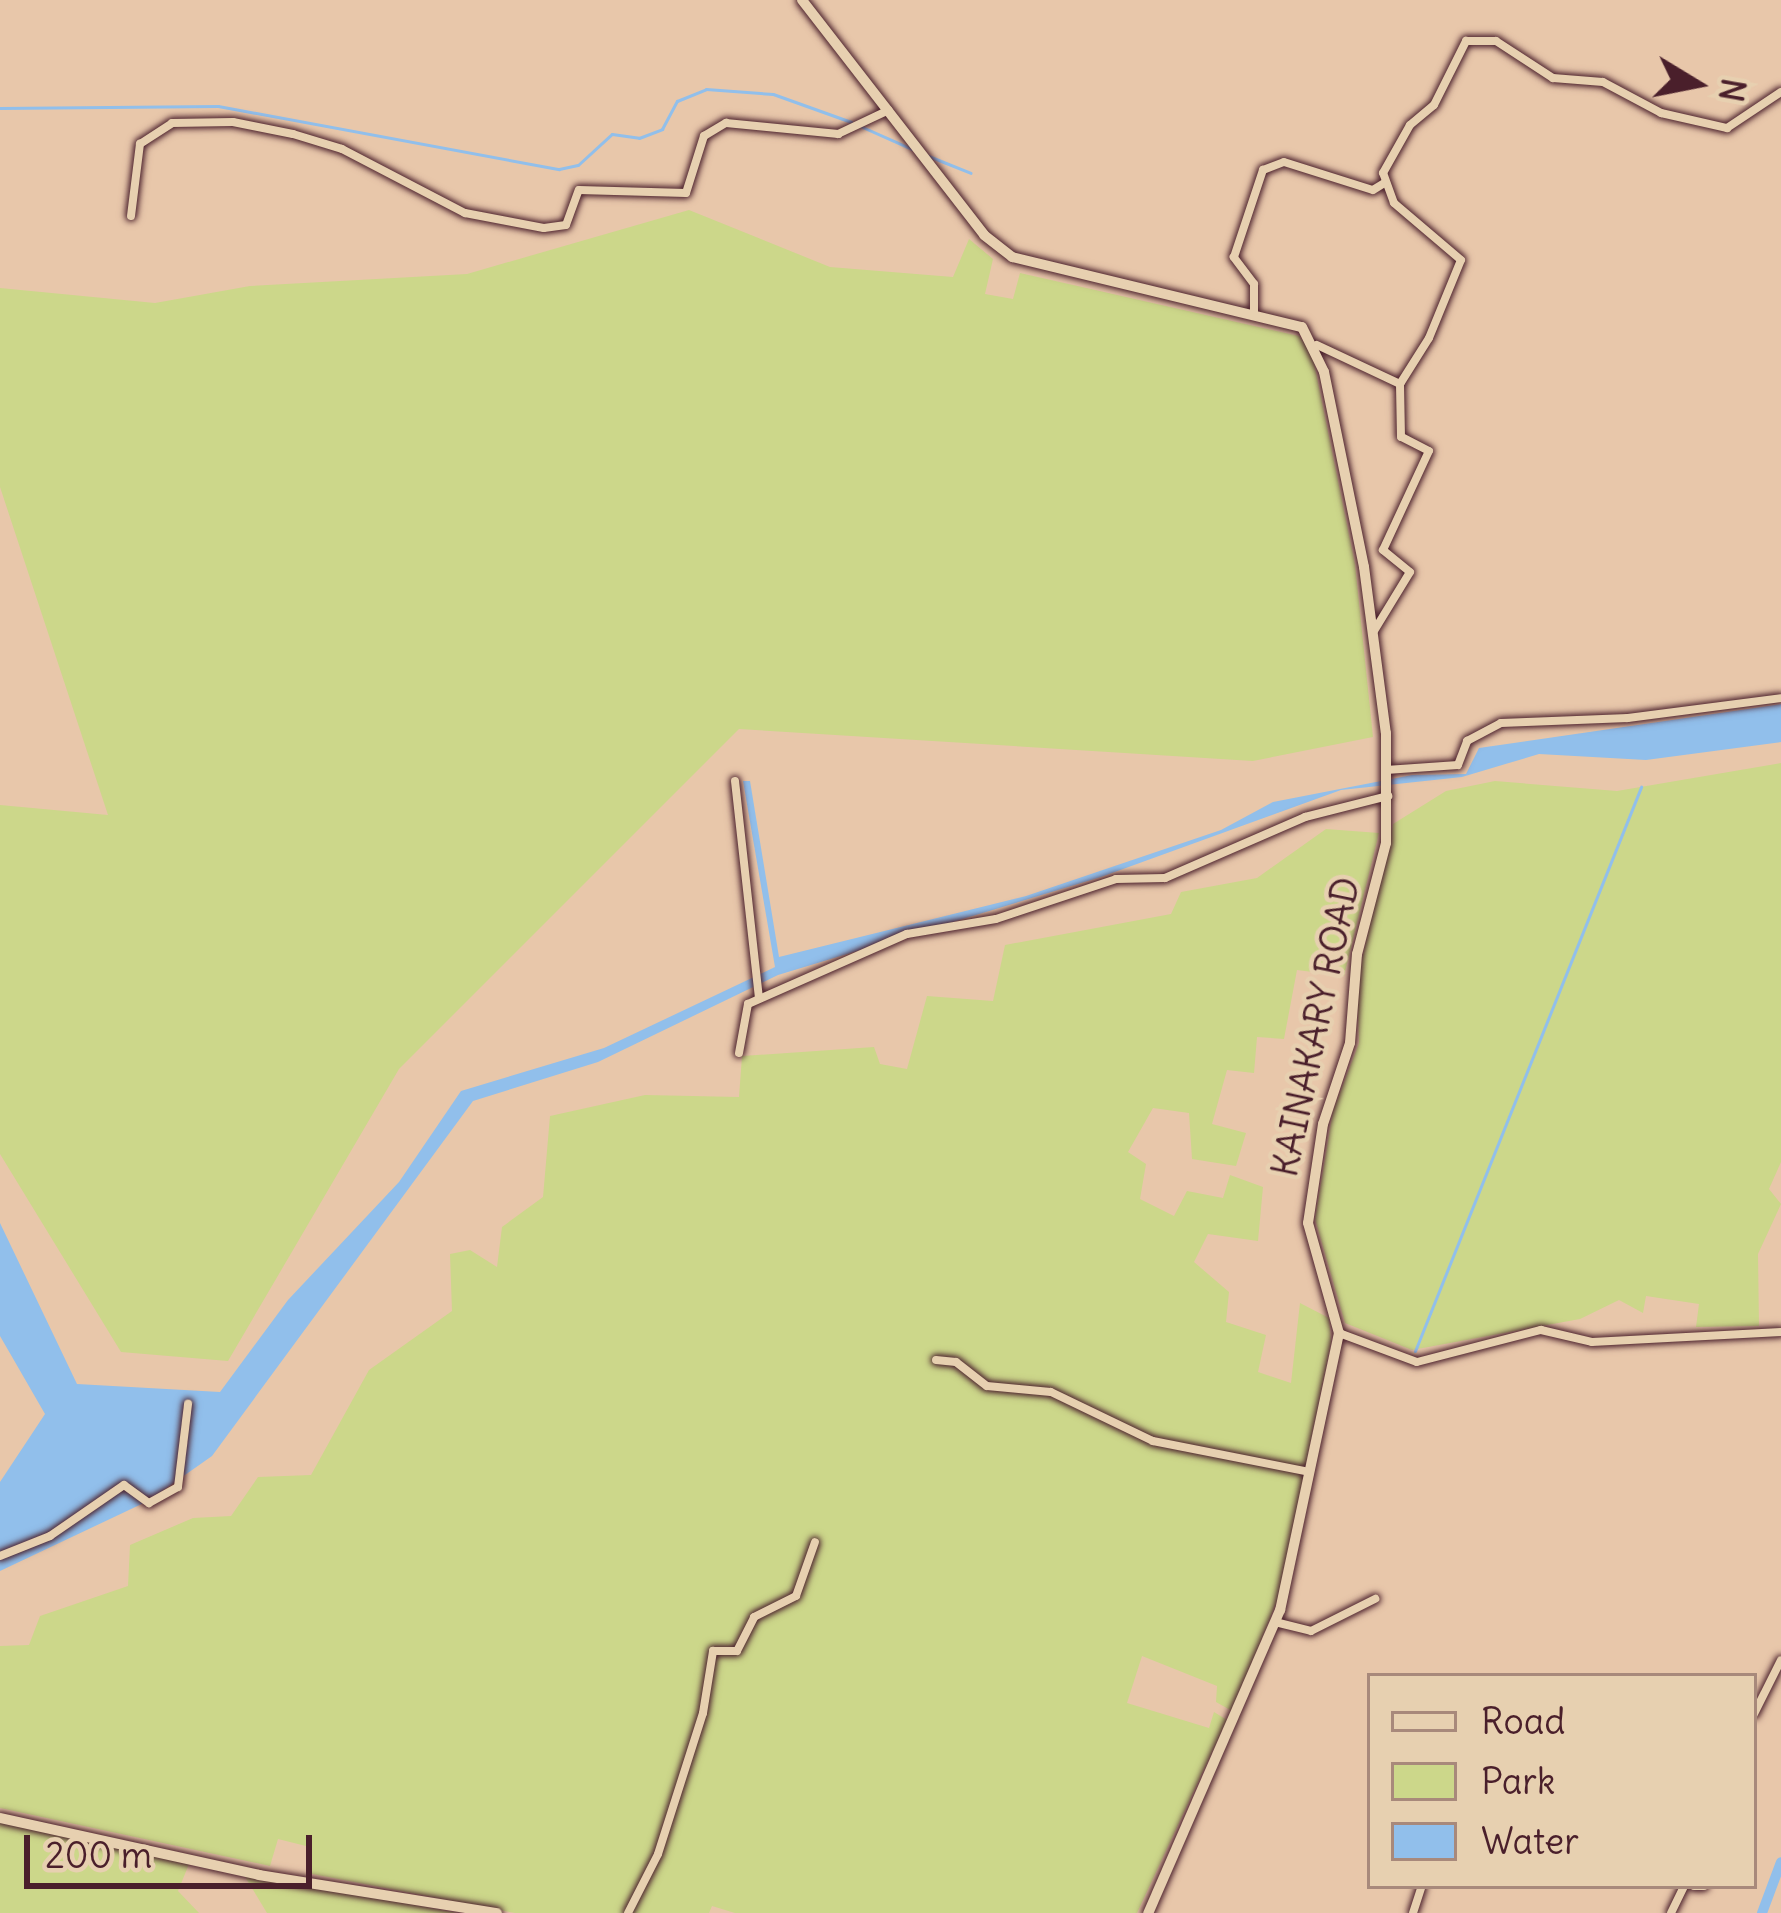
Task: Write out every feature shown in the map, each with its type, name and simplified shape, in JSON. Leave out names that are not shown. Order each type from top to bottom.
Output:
[{"type":"main road","points":[[802,0],[947,186],[1012,257],[1293,322],[1317,345]]},
{"type":"main road","name":"KAINAKARY ROAD","points":[[1148,1913],[1275,1622],[1314,1472],[1340,1333],[1312,1253],[1311,1194],[1350,1043],[1352,983],[1386,843],[1388,791],[1374,632],[1317,345]]},
{"type":"main road","points":[[0,1818],[259,1875],[496,1913]]},
{"type":"street","points":[[1374,632],[1410,572],[1383,550],[1429,452],[1401,437],[1400,384],[1430,338],[1461,260],[1394,203],[1386,182],[1392,157],[1410,125],[1434,105],[1466,41],[1496,41],[1553,78],[1603,82],[1661,113],[1727,128],[1781,92]]},
{"type":"street","points":[[131,216],[140,144],[172,123],[233,122],[292,134],[342,149],[465,212],[544,228],[566,225],[579,190],[686,194],[704,136],[725,122],[816,134],[858,129],[892,110]]},
{"type":"street","points":[[1254,313],[1254,284],[1234,257],[1263,170],[1284,162],[1373,190],[1386,182]]},
{"type":"street","points":[[1317,345],[1400,384]]},
{"type":"street","points":[[1386,771],[1458,765],[1467,741],[1501,723],[1612,719],[1781,698]]},
{"type":"street","points":[[735,781],[759,998]]},
{"type":"street","points":[[739,1053],[742,1012],[759,998],[908,934],[996,919],[1116,879],[1165,878],[1305,817],[1388,791]]},
{"type":"street","points":[[1340,1333],[1417,1362],[1541,1330],[1592,1342],[1781,1332]]},
{"type":"street","points":[[937,1360],[958,1363],[988,1386],[1051,1392],[1153,1441],[1314,1472]]},
{"type":"street","points":[[0,1556],[50,1535],[124,1485],[148,1503],[178,1487],[188,1404]]},
{"type":"street","points":[[628,1913],[658,1854],[703,1712],[713,1651],[737,1652],[754,1616],[794,1598],[815,1541]]},
{"type":"street","points":[[1275,1622],[1311,1631],[1375,1599]]},
{"type":"street","points":[[1757,1708],[1781,1660]]},
{"type":"green space","points":[[689,210],[830,267],[953,277],[969,239],[993,259],[985,294],[1013,299],[1020,273],[1299,336],[1312,353],[1355,564],[1373,737],[1253,761],[739,729],[399,1069],[228,1361],[121,1352],[0,1154],[0,805],[108,815],[0,487],[0,288],[155,303],[250,286],[467,274]]},
{"type":"green space","points":[[1781,763],[1781,1162],[1769,1189],[1781,1204],[1758,1254],[1759,1326],[1696,1327],[1699,1304],[1646,1296],[1643,1313],[1619,1300],[1580,1319],[1412,1350],[1345,1323],[1315,1219],[1333,1111],[1359,1043],[1357,981],[1393,824],[1446,791],[1495,781],[1617,791]]},
{"type":"green space","points":[[1326,829],[1379,833],[1344,976],[1297,970],[1284,1039],[1257,1037],[1254,1073],[1227,1070],[1212,1124],[1246,1133],[1236,1166],[1192,1159],[1189,1113],[1153,1108],[1128,1152],[1146,1164],[1140,1199],[1174,1216],[1187,1191],[1223,1198],[1230,1175],[1263,1187],[1258,1241],[1208,1234],[1194,1262],[1229,1292],[1226,1322],[1266,1335],[1258,1372],[1291,1383],[1300,1303],[1329,1318],[1331,1342],[1279,1596],[1232,1711],[1216,1702],[1217,1686],[1142,1656],[1127,1703],[1209,1728],[1214,1712],[1227,1720],[1137,1913],[735,1913],[712,1906],[709,1913],[515,1913],[307,1873],[310,1847],[278,1839],[270,1866],[0,1808],[0,1646],[29,1645],[40,1616],[128,1586],[130,1545],[193,1518],[231,1516],[258,1477],[311,1475],[369,1370],[452,1311],[450,1254],[470,1250],[497,1267],[502,1227],[543,1197],[550,1116],[645,1095],[739,1097],[742,1056],[874,1047],[880,1064],[907,1069],[927,996],[993,1001],[1005,945],[1171,914],[1181,892],[1257,878]]},
{"type":"green space","points":[[0,1822],[189,1864],[178,1891],[199,1913],[0,1913]]},
{"type":"green space","points":[[244,1875],[385,1899],[457,1913],[267,1913]]},
{"type":"water","points":[[1781,704],[1781,742],[1646,760],[1539,754],[1462,777],[1341,790],[1101,877],[778,975],[598,1062],[473,1101],[212,1456],[148,1501],[0,1571],[0,1482],[45,1414],[0,1336],[0,1223],[77,1384],[220,1392],[288,1300],[399,1182],[461,1091],[604,1048],[775,967],[743,781],[750,781],[779,957],[1026,896],[1221,830],[1273,802],[1412,775],[1466,774],[1479,748]]},
{"type":"waterway","points":[[0,108],[218,106],[559,169],[578,165],[612,134],[639,138],[662,129],[677,101],[706,89],[773,94],[851,122]]},
{"type":"waterway","points":[[860,126],[912,149]]},
{"type":"waterway","points":[[926,155],[971,173]]},
{"type":"waterway","points":[[1415,1351],[1641,787]]},
{"type":"waterway","points":[[1762,1913],[1781,1862]]}]
